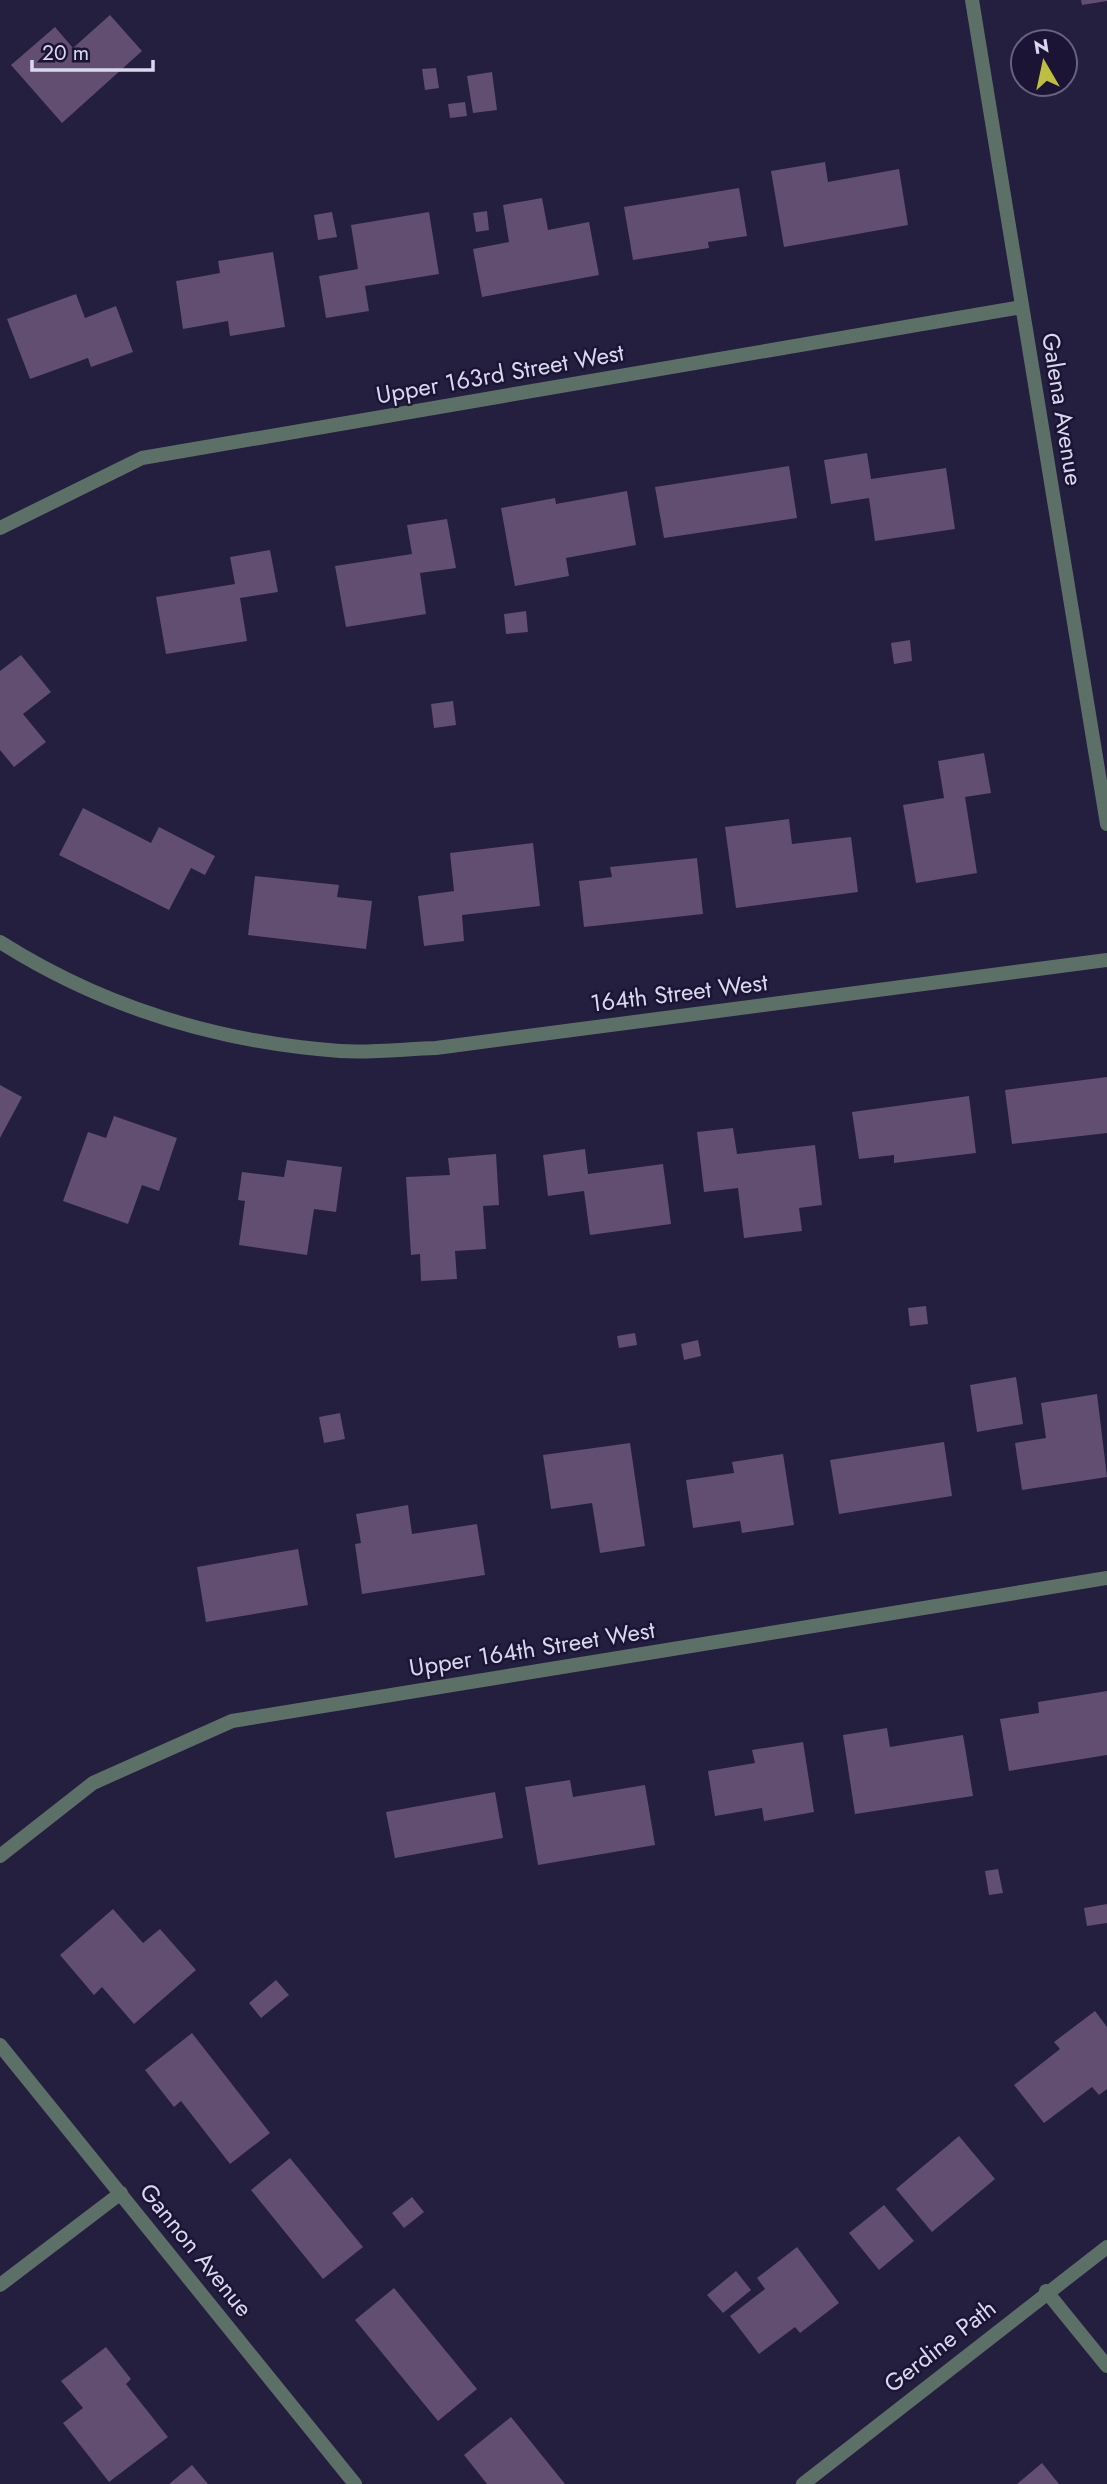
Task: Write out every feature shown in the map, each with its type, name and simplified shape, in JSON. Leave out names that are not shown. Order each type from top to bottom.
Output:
[{"type":"street","name":"Galena Avenue","points":[[972,0],[1107,824]]},
{"type":"street","name":"Upper 163rd Street West","points":[[0,528],[142,458],[1022,307]]},
{"type":"street","name":"164th Street West","points":[[0,942],[29,960],[122,1006],[191,1027],[257,1040],[342,1051],[436,1048],[1107,960]]},
{"type":"street","name":"Upper 164th Street West","points":[[0,1856],[93,1783],[232,1721],[1107,1578]]},
{"type":"street","name":"Gannon Avenue","points":[[0,2045],[355,2484]]},
{"type":"street","points":[[0,2285],[121,2193]]},
{"type":"street","name":"Gerdine Path","points":[[803,2484],[1046,2291],[1107,2246]]},
{"type":"street","points":[[1046,2291],[1107,2366]]},
{"type":"building","points":[[1081,0],[1107,0],[1107,1],[1082,5]]},
{"type":"building","points":[[110,15],[142,51],[62,123],[11,65],[55,27],[73,48]]},
{"type":"building","points":[[436,68],[439,88],[425,90],[422,69]]},
{"type":"building","points":[[492,72],[497,110],[473,113],[467,76]]},
{"type":"building","points":[[465,102],[467,116],[450,118],[448,104]]},
{"type":"building","points":[[825,162],[828,182],[899,169],[908,225],[784,247],[771,171]]},
{"type":"building","points":[[739,188],[747,236],[708,242],[709,248],[633,260],[624,207]]},
{"type":"building","points":[[542,198],[548,230],[589,222],[599,275],[482,297],[473,249],[509,242],[503,205]]},
{"type":"building","points":[[487,211],[489,230],[476,232],[473,213]]},
{"type":"building","points":[[332,212],[337,237],[318,240],[314,215]]},
{"type":"building","points":[[429,212],[439,274],[365,286],[369,311],[326,318],[319,276],[358,269],[351,225]]},
{"type":"building","points":[[273,252],[285,327],[230,336],[228,321],[183,329],[176,281],[220,273],[218,261]]},
{"type":"building","points":[[76,294],[85,318],[116,306],[133,352],[91,367],[88,358],[30,379],[7,319]]},
{"type":"building","points":[[867,453],[871,479],[946,468],[955,529],[875,541],[869,498],[831,504],[824,460]]},
{"type":"building","points":[[789,466],[797,518],[664,538],[655,487]]},
{"type":"building","points":[[627,491],[636,545],[566,558],[569,576],[515,586],[501,508],[555,498],[556,504]]},
{"type":"building","points":[[447,519],[456,568],[420,573],[426,614],[346,627],[335,566],[412,554],[407,525]]},
{"type":"building","points":[[270,550],[278,592],[240,598],[247,641],[166,654],[156,597],[235,584],[230,557]]},
{"type":"building","points":[[526,611],[528,632],[506,634],[504,614]]},
{"type":"building","points":[[910,640],[912,661],[894,664],[891,643]]},
{"type":"building","points":[[21,655],[51,692],[23,714],[46,742],[14,767],[0,750],[0,671]]},
{"type":"building","points":[[453,701],[456,725],[434,728],[431,704]]},
{"type":"building","points":[[984,753],[991,793],[965,797],[977,873],[916,883],[903,805],[944,798],[938,761]]},
{"type":"building","points":[[83,808],[151,843],[159,827],[215,856],[205,875],[191,868],[169,910],[59,855]]},
{"type":"building","points":[[789,819],[792,844],[851,837],[858,892],[736,908],[725,827]]},
{"type":"building","points":[[533,843],[540,906],[462,915],[464,941],[424,946],[418,896],[454,891],[450,853]]},
{"type":"building","points":[[697,858],[703,914],[584,927],[579,881],[612,877],[610,867]]},
{"type":"building","points":[[255,876],[339,885],[337,897],[372,901],[366,949],[248,935]]},
{"type":"building","points":[[1107,1077],[1107,1133],[1012,1144],[1005,1090]]},
{"type":"building","points":[[0,1085],[22,1097],[0,1138]]},
{"type":"building","points":[[969,1096],[976,1153],[894,1163],[894,1155],[859,1159],[852,1112]]},
{"type":"building","points":[[114,1116],[177,1138],[159,1191],[142,1185],[128,1224],[63,1201],[88,1132],[106,1138]]},
{"type":"building","points":[[733,1128],[737,1154],[815,1145],[822,1205],[799,1208],[802,1231],[744,1238],[738,1188],[704,1192],[697,1132]]},
{"type":"building","points":[[585,1149],[588,1174],[663,1164],[671,1224],[590,1235],[584,1191],[548,1196],[543,1155]]},
{"type":"building","points":[[496,1154],[499,1205],[483,1206],[486,1249],[455,1251],[457,1279],[421,1281],[420,1254],[411,1255],[406,1177],[450,1175],[448,1158]]},
{"type":"building","points":[[287,1160],[342,1167],[336,1212],[314,1209],[307,1255],[239,1245],[245,1201],[238,1200],[242,1172],[284,1177]]},
{"type":"building","points":[[926,1306],[928,1324],[910,1326],[908,1308]]},
{"type":"building","points":[[635,1333],[637,1345],[619,1348],[617,1336]]},
{"type":"building","points":[[698,1340],[701,1356],[684,1360],[681,1344]]},
{"type":"building","points":[[1016,1377],[1023,1424],[977,1432],[970,1385]]},
{"type":"building","points":[[1097,1394],[1107,1477],[1022,1490],[1015,1443],[1046,1438],[1041,1403]]},
{"type":"building","points":[[340,1413],[345,1439],[324,1443],[319,1417]]},
{"type":"building","points":[[944,1442],[952,1496],[839,1514],[830,1460]]},
{"type":"building","points":[[630,1443],[645,1546],[600,1553],[592,1503],[551,1509],[543,1455]]},
{"type":"building","points":[[783,1454],[794,1525],[742,1533],[740,1521],[693,1528],[686,1480],[734,1473],[732,1462]]},
{"type":"building","points":[[408,1505],[412,1534],[477,1524],[485,1575],[362,1594],[355,1544],[361,1543],[356,1514]]},
{"type":"building","points":[[298,1549],[308,1605],[206,1622],[197,1567]]},
{"type":"building","points":[[1107,1691],[1107,1755],[1009,1771],[1000,1719],[1039,1713],[1038,1702]]},
{"type":"building","points":[[887,1728],[890,1747],[963,1735],[973,1796],[855,1814],[843,1735]]},
{"type":"building","points":[[803,1742],[814,1812],[764,1821],[762,1808],[715,1816],[708,1771],[755,1763],[752,1750]]},
{"type":"building","points":[[570,1780],[573,1797],[645,1785],[655,1845],[538,1865],[525,1787]]},
{"type":"building","points":[[495,1792],[503,1838],[395,1858],[386,1812]]},
{"type":"building","points":[[998,1869],[1003,1893],[989,1895],[985,1871]]},
{"type":"building","points":[[1107,1904],[1107,1923],[1087,1926],[1084,1908]]},
{"type":"building","points":[[113,1909],[143,1943],[160,1929],[196,1970],[134,2024],[102,1987],[94,1995],[60,1955]]},
{"type":"building","points":[[276,1980],[289,1995],[261,2018],[249,2003]]},
{"type":"building","points":[[1095,2011],[1107,2027],[1107,2089],[1099,2095],[1092,2087],[1044,2123],[1014,2085],[1060,2049],[1054,2042]]},
{"type":"building","points":[[192,2033],[270,2133],[230,2164],[181,2101],[174,2107],[145,2070]]},
{"type":"building","points":[[959,2136],[995,2179],[932,2232],[896,2189]]},
{"type":"building","points":[[290,2158],[363,2247],[323,2279],[251,2190]]},
{"type":"building","points":[[412,2197],[424,2212],[404,2228],[392,2213]]},
{"type":"building","points":[[884,2205],[914,2241],[879,2270],[849,2233]]},
{"type":"building","points":[[797,2247],[839,2303],[800,2333],[795,2327],[759,2354],[730,2316],[765,2289],[757,2278]]},
{"type":"building","points":[[736,2271],[751,2290],[723,2313],[707,2295]]},
{"type":"building","points":[[394,2288],[477,2389],[438,2421],[355,2320]]},
{"type":"building","points":[[106,2347],[131,2379],[126,2384],[168,2437],[109,2482],[63,2423],[83,2408],[61,2381]]},
{"type":"building","points":[[511,2417],[565,2484],[487,2484],[464,2455]]},
{"type":"building","points":[[1042,2463],[1059,2484],[1017,2484]]},
{"type":"building","points":[[192,2465],[208,2484],[169,2484]]}]
